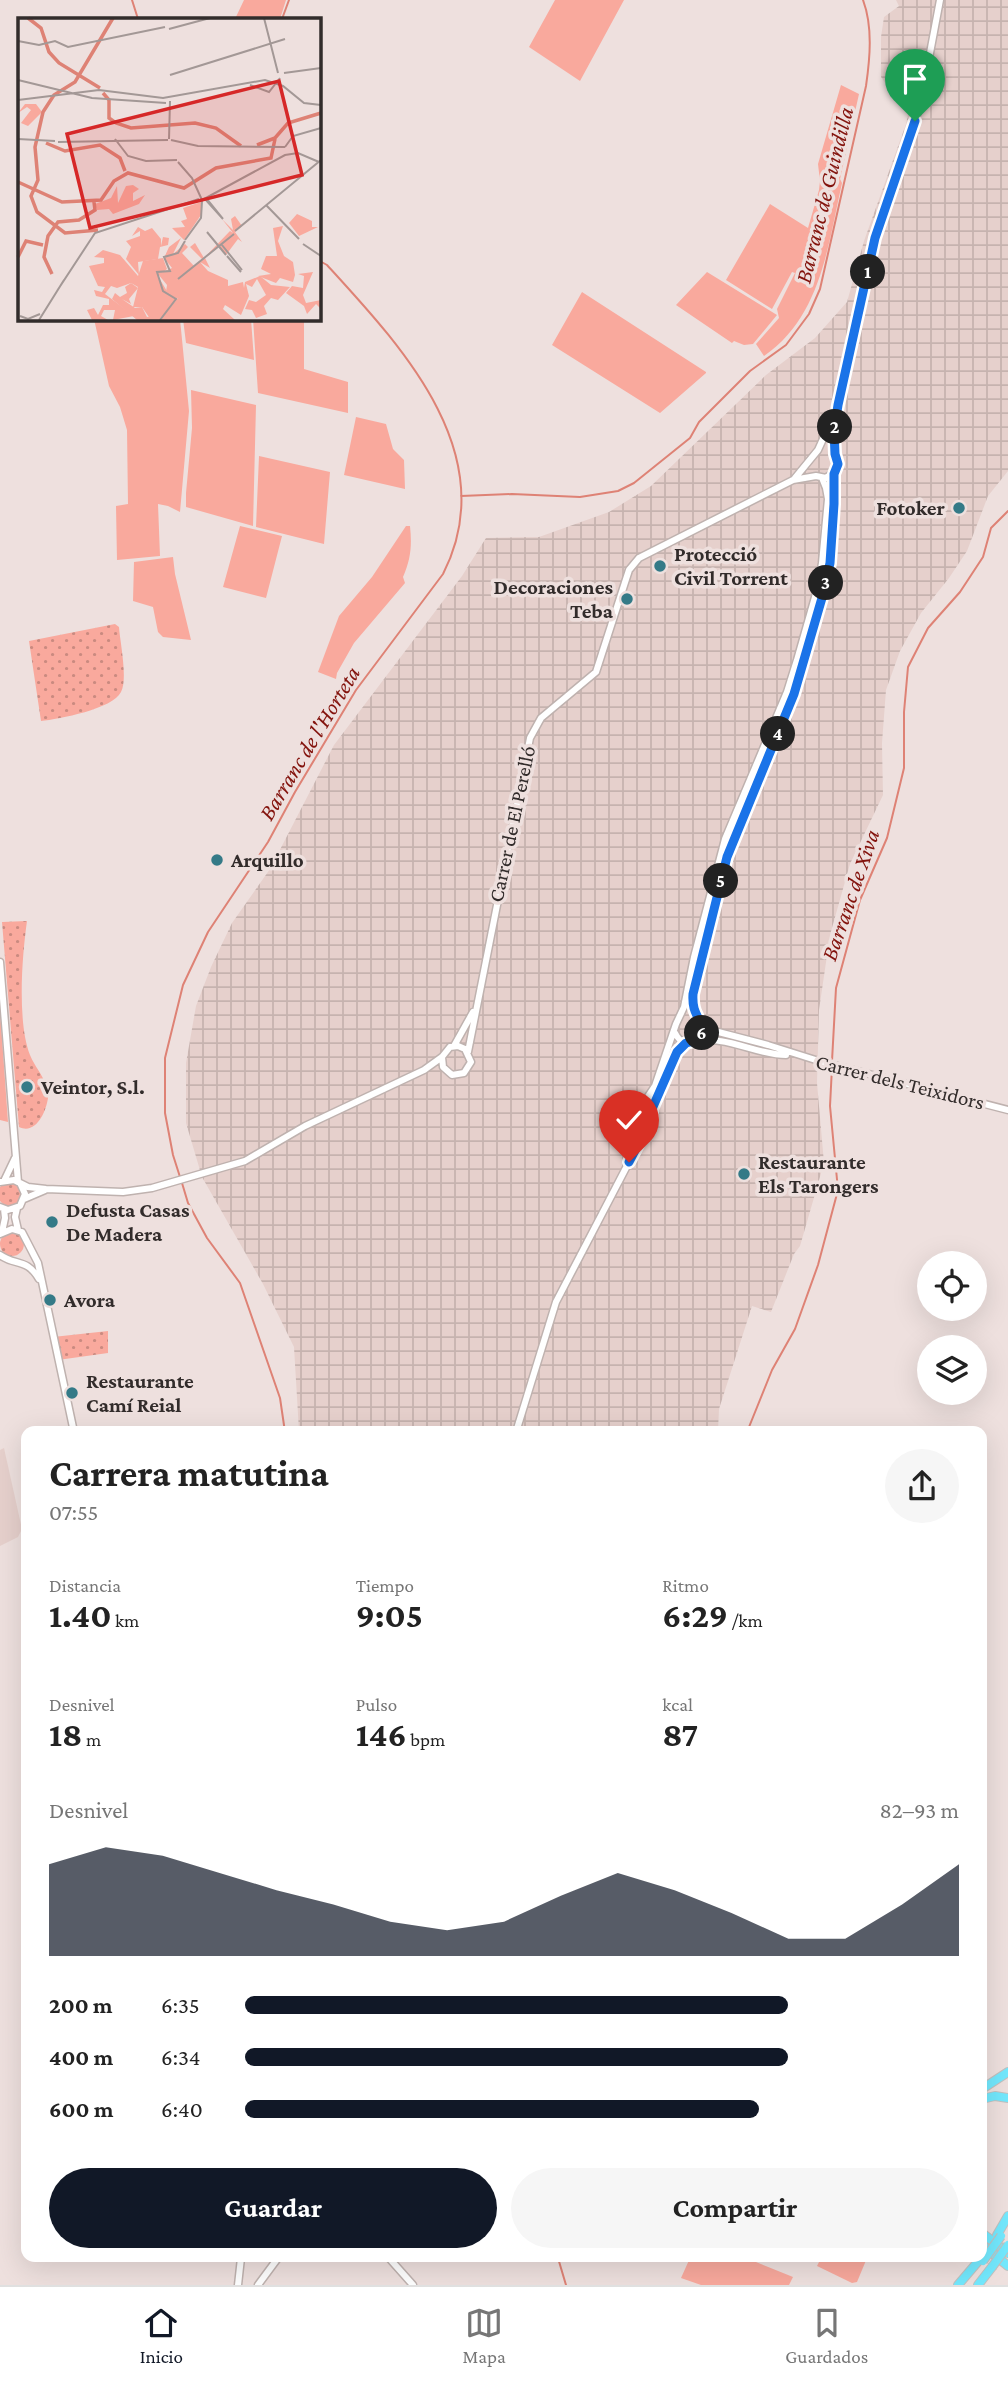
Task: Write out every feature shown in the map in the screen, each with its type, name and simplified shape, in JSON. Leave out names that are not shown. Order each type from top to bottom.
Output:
[{"type":"highway","points":[[987,2087],[1008,2072]]},
{"type":"highway","points":[[987,2089],[1008,2081]]},
{"type":"highway","points":[[987,2098],[1008,2098]]},
{"type":"highway","points":[[999,2235],[1008,2216]]},
{"type":"highway","points":[[987,2252],[1008,2224]]},
{"type":"highway","points":[[987,2237],[1008,2253]]},
{"type":"highway","points":[[978,2285],[1008,2245]]},
{"type":"highway","points":[[987,2249],[1008,2266]]},
{"type":"highway","points":[[958,2285],[979,2262]]},
{"type":"highway","points":[[964,2285],[980,2262]]},
{"type":"street","points":[[518,1426],[556,1303],[634,1149],[639,1145],[674,1059],[686,1043],[698,1040],[703,1028],[696,1017],[693,994],[727,857],[794,694],[824,591],[830,563],[834,474],[838,464],[834,431],[838,405],[875,238],[920,106],[940,0]]},
{"type":"street","points":[[818,450],[838,405]]},
{"type":"street","points":[[793,480],[809,463],[813,453],[827,449],[835,454]]},
{"type":"street","points":[[634,1149],[636,1123],[632,1110],[642,1103],[655,1086],[676,1024],[681,1018],[722,847],[787,692],[817,590],[828,499],[826,488],[809,463]]},
{"type":"street","points":[[793,480],[834,474]]},
{"type":"street","name":"Carrer de El Perelló","points":[[468,1052],[517,799],[535,726],[596,672],[625,578],[639,558],[793,480]]},
{"type":"street","points":[[0,962],[16,1156],[24,1199]]},
{"type":"street","name":"Carrer de El Perelló","points":[[454,1046],[476,1004]]},
{"type":"street","points":[[681,1018],[696,1017]]},
{"type":"street","name":"Carrer dels Teixidors","points":[[703,1028],[768,1045],[792,1055]]},
{"type":"street","points":[[675,1032],[681,1041],[686,1043]]},
{"type":"street","name":"Carrer dels Teixidors","points":[[698,1040],[722,1041],[757,1051],[792,1055],[1008,1110]]},
{"type":"street","points":[[2,1181],[46,1189],[123,1192],[152,1188],[245,1161],[316,1120],[424,1070],[442,1058],[446,1049],[462,1047],[468,1052],[471,1062],[466,1071],[456,1075],[445,1071],[424,1070]]},
{"type":"street","points":[[442,1058],[445,1071]]},
{"type":"street","points":[[642,1103],[652,1109]]},
{"type":"street","points":[[636,1123],[647,1124]]},
{"type":"street","points":[[2,1181],[9,1175],[16,1156]]},
{"type":"street","points":[[13,1260],[24,1255],[27,1246],[26,1238],[18,1230],[15,1217],[17,1208],[24,1199],[46,1189]]},
{"type":"street","points":[[1,1233],[5,1219],[2,1208],[17,1208]]},
{"type":"street","points":[[1,1233],[18,1230]]},
{"type":"street","points":[[27,1246],[38,1263],[73,1426]]},
{"type":"street","points":[[1,1257],[30,1267],[41,1283]]},
{"type":"street","points":[[238,2285],[241,2262]]},
{"type":"street","points":[[257,2285],[275,2262]]},
{"type":"street","points":[[393,2262],[413,2285]]},
{"type":"shaded area","points":[[244,0],[286,0],[280,18],[235,18]]},
{"type":"shaded area","points":[[555,0],[624,0],[580,81],[529,47]]},
{"type":"shaded area","points":[[896,0],[1008,0],[1008,471],[988,496],[967,551],[921,613],[900,651],[886,690],[882,743],[883,795],[850,864],[830,935],[819,1010],[817,1083],[824,1163],[800,1246],[794,1254],[771,1312],[752,1306],[719,1409],[718,1426],[299,1426],[294,1347],[263,1284],[202,1177],[186,1123],[186,1063],[196,1006],[211,967],[232,923],[270,869],[334,745],[462,576],[486,538],[539,537],[609,512],[651,486],[766,375],[815,338],[847,302],[864,241],[906,124],[912,96],[896,86],[886,84],[881,77],[884,17],[899,6]]},
{"type":"shaded area","points":[[841,85],[859,94],[826,255],[810,300],[798,321],[783,340],[764,356],[756,344],[779,318],[777,309],[795,273],[792,272],[772,309],[726,280],[770,204],[808,228],[819,190],[818,164]]},
{"type":"shaded area","points":[[707,272],[777,315],[753,344],[732,343],[676,305]]},
{"type":"shaded area","points":[[582,292],[706,373],[660,413],[552,345]]},
{"type":"shaded area","points":[[94,320],[180,320],[189,411],[180,512],[158,504],[160,556],[117,560],[116,506],[128,504],[127,430],[120,407],[109,386]]},
{"type":"shaded area","points":[[183,320],[251,320],[254,360],[186,343]]},
{"type":"shaded area","points":[[253,320],[304,320],[304,369],[348,382],[348,413],[258,393]]},
{"type":"shaded area","points":[[191,390],[256,405],[253,526],[186,507],[192,428]]},
{"type":"shaded area","points":[[356,417],[386,424],[393,449],[404,460],[405,489],[344,475]]},
{"type":"shaded area","points":[[259,456],[330,472],[324,544],[256,527]]},
{"type":"shaded area","points":[[240,526],[282,536],[266,598],[223,587]]},
{"type":"shaded area","points":[[406,526],[410,526],[411,546],[403,577],[405,583],[354,643],[336,679],[318,672],[339,616],[372,577]]},
{"type":"shaded area","points":[[173,557],[191,640],[163,637],[158,632],[153,607],[133,601],[134,562]]},
{"type":"shaded area","points":[[115,624],[119,627],[123,660],[124,678],[121,692],[116,698],[97,708],[41,721],[29,641]]},
{"type":"shaded area","points":[[27,921],[22,970],[23,1025],[30,1055],[44,1080],[48,1098],[39,1121],[25,1129],[19,1127],[2,922]]},
{"type":"shaded area","points":[[0,1010],[8,1122],[0,1120]]},
{"type":"shaded area","points":[[6,1183],[14,1183],[21,1190],[21,1198],[14,1205],[6,1205],[-1,1198],[-1,1190]]},
{"type":"shaded area","points":[[12,1232],[20,1236],[24,1244],[20,1252],[12,1256],[4,1252],[0,1244],[4,1236]]},
{"type":"shaded area","points":[[108,1331],[108,1353],[58,1360],[53,1337]]},
{"type":"shaded area","points":[[4,1448],[21,1531],[18,1537],[0,1546],[0,1450]]},
{"type":"shaded area","points":[[688,2262],[756,2262],[793,2277],[789,2285],[701,2285],[681,2278]]},
{"type":"shaded area","points":[[819,2262],[865,2262],[857,2282],[852,2283],[817,2266]]},
{"type":"waterway","points":[[132,0],[138,18]]},
{"type":"waterway","name":"Barranc de l'Horteta","points":[[282,18],[289,0]]},
{"type":"waterway","name":"Barranc de Guindilla","points":[[461,496],[512,494],[580,497],[618,491],[634,483],[690,438],[699,422],[750,371],[786,345],[809,314],[820,289],[866,86],[869,32],[863,0]]},
{"type":"waterway","name":"Barranc de l'Horteta","points":[[180,1177],[165,1113],[165,1058],[183,985],[208,932],[268,842],[356,690],[443,574],[459,530],[461,487],[453,446],[436,406],[413,367],[385,331],[327,265],[320,261]]},
{"type":"waterway","name":"Barranc de Xiva","points":[[832,1061],[836,988],[860,900],[887,838],[904,768],[904,712],[908,667],[928,628],[960,592],[983,557],[991,528],[1008,511]]},
{"type":"waterway","name":"Barranc de Xiva","points":[[749,1426],[772,1370],[795,1329],[818,1265],[838,1190],[830,1106],[832,1067]]},
{"type":"waterway","name":"Barranc de l'Horteta","points":[[182,1183],[188,1203],[207,1238],[240,1283],[280,1398],[284,1426]]},
{"type":"waterway","name":"Barranc de Xiva","points":[[559,2262],[566,2285]]},
{"type":"place","name":"Fotoker","points":[[959,508]]},
{"type":"place","name":"Protecció Civil Torrent","points":[[660,566]]},
{"type":"place","name":"Decoraciones Teba","points":[[627,599]]},
{"type":"place","name":"Arquillo","points":[[217,860]]},
{"type":"place","name":"Veintor, S.l.","points":[[27,1087]]},
{"type":"place","name":"Restaurante Els Tarongers","points":[[744,1174]]},
{"type":"place","name":"Defusta Casas De Madera","points":[[52,1222]]},
{"type":"place","name":"Avora","points":[[50,1300]]},
{"type":"place","name":"Restaurante Camí Reial","points":[[72,1393]]},
{"type":"route","points":[[629,1162],[652,1118],[652,1109],[677,1052],[686,1043],[698,1040],[702,1034],[703,1028],[693,1005],[693,994],[727,857],[794,694],[824,591],[830,563],[834,474],[838,464],[834,431],[838,405],[875,238],[915,121]]}]
